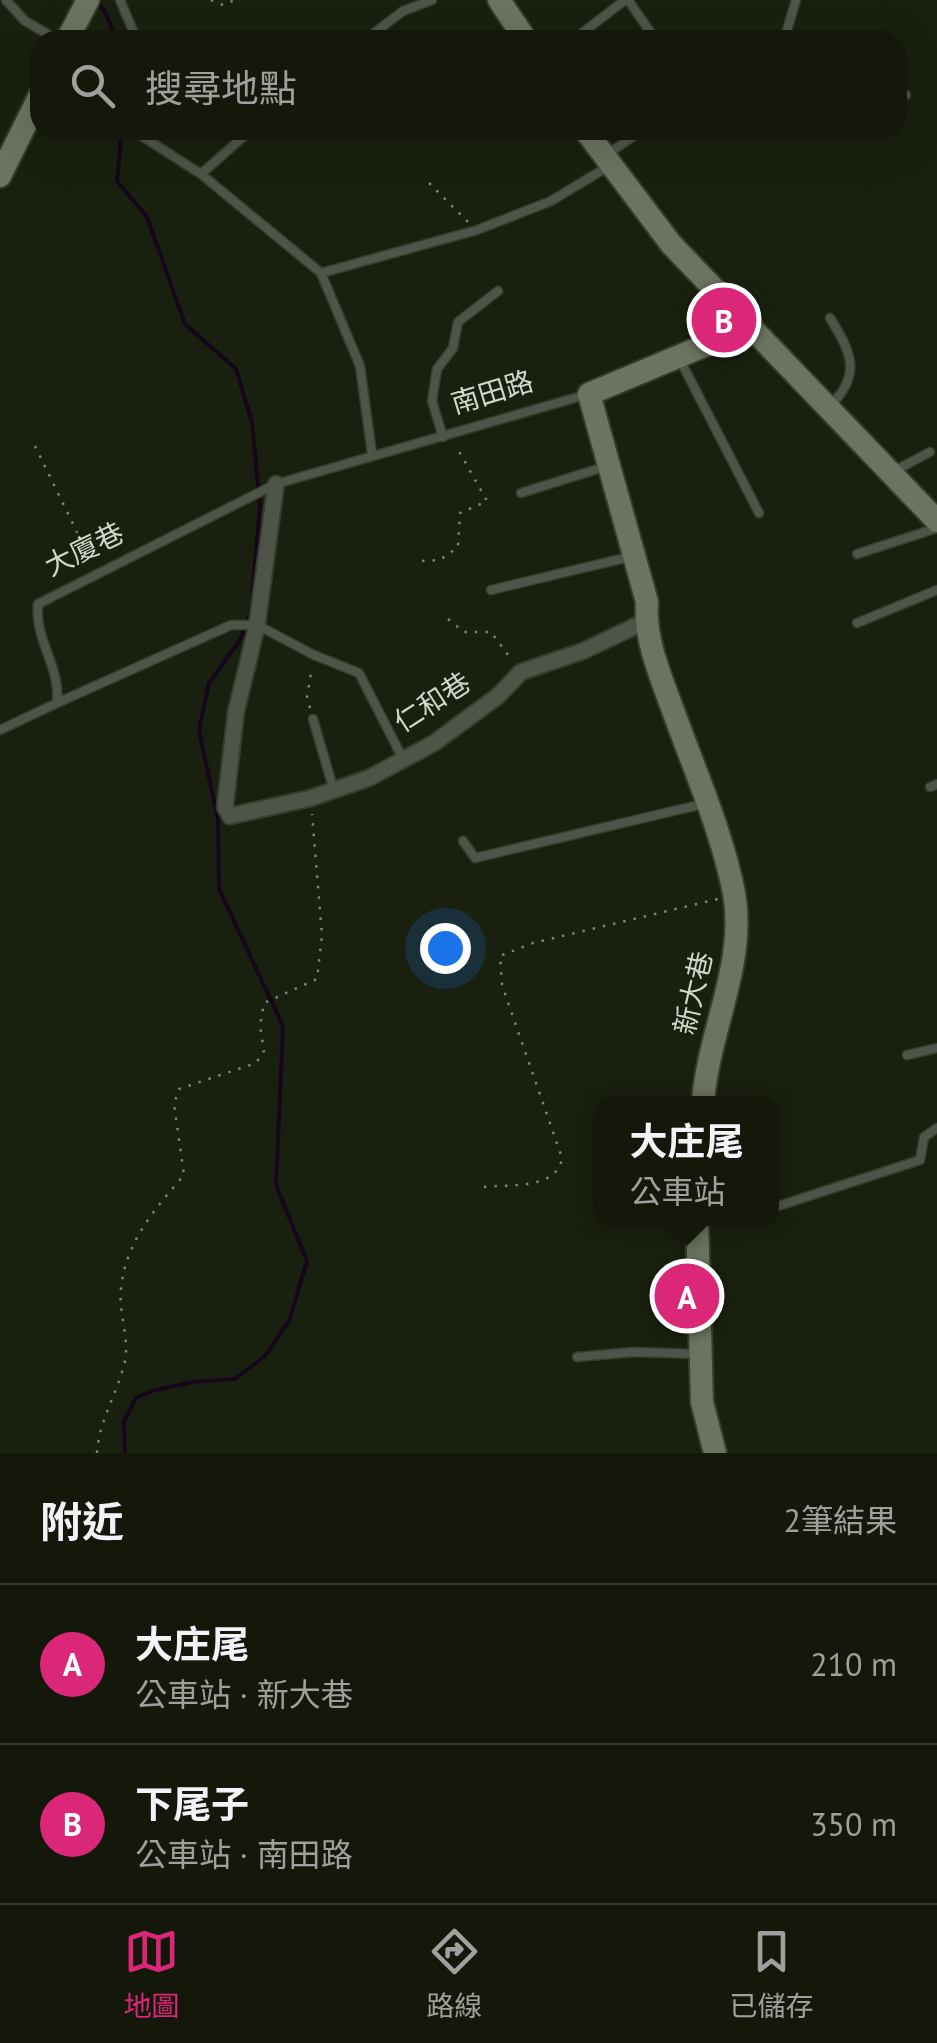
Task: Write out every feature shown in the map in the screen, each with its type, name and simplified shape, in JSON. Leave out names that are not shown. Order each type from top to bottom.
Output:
[{"type":"street","points":[[72,30],[88,0]]},
{"type":"street","points":[[498,0],[519,30]]},
{"type":"street","points":[[0,176],[30,115]]},
{"type":"street","points":[[592,140],[671,244],[937,524]]},
{"type":"street","name":"南田路","points":[[589,394],[749,327]]},
{"type":"street","points":[[589,394],[648,602],[646,621],[656,665],[706,802],[734,896]]},
{"type":"street","points":[[269,487],[254,625],[236,712],[225,807],[230,816],[311,798],[403,759]]},
{"type":"street","name":"仁和巷","points":[[403,759],[498,696],[521,672],[583,650],[646,621]]},
{"type":"street","name":"新大巷","points":[[704,1096],[706,1070],[735,952],[734,896]]},
{"type":"street","points":[[696,1226],[702,1402],[715,1453]]},
{"type":"lane","points":[[6,0],[25,21],[41,30]]},
{"type":"lane","points":[[120,0],[133,30]]},
{"type":"lane","points":[[378,30],[403,11],[432,0]]},
{"type":"lane","points":[[587,30],[627,0],[649,30]]},
{"type":"lane","points":[[785,30],[796,0]]},
{"type":"lane","points":[[148,140],[202,174],[321,273],[360,366],[372,454]]},
{"type":"lane","points":[[202,174],[240,140]]},
{"type":"lane","points":[[321,273],[476,230],[550,201],[631,140]]},
{"type":"lane","points":[[447,436],[432,401],[437,369],[453,348],[458,322],[498,290]]},
{"type":"lane","points":[[828,408],[848,388],[850,372],[845,343],[830,318]]},
{"type":"lane","points":[[679,358],[759,512]]},
{"type":"lane","name":"南田路","points":[[246,498],[372,454],[589,394]]},
{"type":"lane","points":[[890,473],[930,452]]},
{"type":"lane","points":[[521,492],[608,466]]},
{"type":"lane","name":"大廈巷","points":[[57,702],[60,683],[36,619],[38,604],[246,498]]},
{"type":"lane","points":[[857,554],[937,524]]},
{"type":"lane","points":[[490,590],[634,556]]},
{"type":"lane","points":[[857,624],[937,590]]},
{"type":"lane","points":[[0,730],[232,625],[254,625]]},
{"type":"lane","name":"仁和巷","points":[[254,625],[314,656],[359,673],[403,759]]},
{"type":"lane","points":[[314,719],[334,791]]},
{"type":"lane","points":[[464,840],[475,858],[697,808],[706,802]]},
{"type":"lane","points":[[907,1055],[937,1048]]},
{"type":"lane","points":[[779,1206],[920,1160],[924,1137],[937,1128]]},
{"type":"lane","points":[[577,1356],[633,1352],[702,1354]]},
{"type":"path","points":[[211,0],[223,5],[235,0]]},
{"type":"path","points":[[429,183],[476,230]]},
{"type":"path","points":[[422,561],[440,560],[458,547],[460,513],[487,502],[447,436]]},
{"type":"path","points":[[35,446],[98,575]]},
{"type":"path","points":[[448,619],[464,632],[491,632],[521,672]]},
{"type":"path","points":[[314,656],[307,697],[314,719]]},
{"type":"path","points":[[97,1453],[98,1434],[126,1362],[121,1288],[128,1261],[142,1224],[184,1175],[174,1104],[179,1089],[256,1063],[264,1050],[260,1026],[264,1003],[316,979],[322,935],[311,798]]},
{"type":"path","points":[[484,1187],[548,1180],[560,1168],[562,1158],[502,985],[500,956],[533,942],[734,896]]},
{"type":"waterway","points":[[96,0],[113,30]]},
{"type":"waterway","points":[[121,140],[117,181],[147,217],[185,324],[236,369],[252,422],[260,506],[251,612],[240,640],[209,683],[199,730],[218,820],[219,889],[283,1026],[276,1185],[307,1261],[289,1321],[265,1356],[235,1379],[193,1382],[136,1398],[124,1421],[125,1453]]},
{"type":"place","name":"下尾子","points":[[724,320]]},
{"type":"place","name":"大庄尾","points":[[687,1296]]}]
